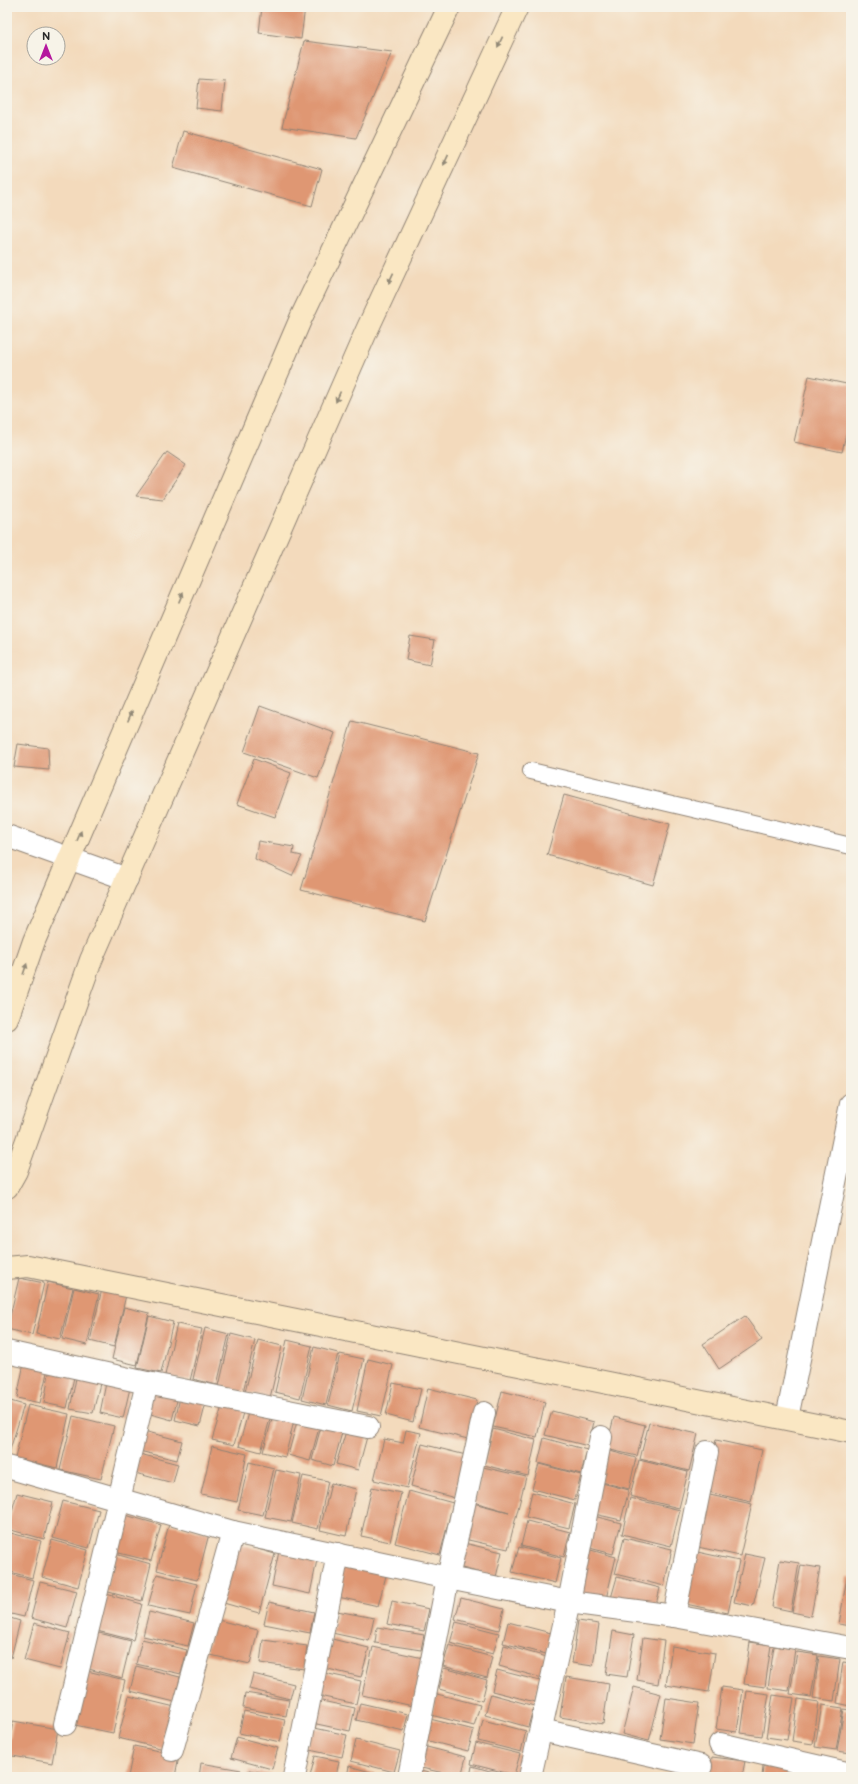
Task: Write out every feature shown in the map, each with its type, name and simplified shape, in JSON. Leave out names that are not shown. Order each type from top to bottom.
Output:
[{"type":"street","points":[[7,1019],[34,941],[301,318],[449,7]]},
{"type":"street","points":[[7,1187],[16,1171],[91,960],[366,332],[517,7]]},
{"type":"street","points":[[7,836],[127,879]]},
{"type":"street","points":[[787,1418],[851,1104]]},
{"type":"street","points":[[7,1250],[17,1267],[787,1418],[851,1432]]},
{"type":"street","points":[[7,1352],[147,1383],[368,1427]]},
{"type":"street","points":[[65,1724],[147,1383]]},
{"type":"street","points":[[409,1777],[448,1578],[484,1414]]},
{"type":"street","points":[[530,1777],[569,1602],[601,1437]]},
{"type":"street","points":[[674,1616],[707,1452]]},
{"type":"street","points":[[8,1472],[120,1499],[233,1532],[448,1578],[569,1602],[674,1616],[851,1648]]},
{"type":"street","points":[[172,1750],[233,1532]]},
{"type":"street","points":[[294,1777],[338,1554]]},
{"type":"street","points":[[541,1730],[701,1766]]},
{"type":"street","points":[[720,1744],[851,1774]]},
{"type":"lane","points":[[531,771],[851,846]]},
{"type":"building","points":[[262,7],[305,7],[301,39],[259,33]]},
{"type":"building","points":[[304,41],[392,52],[356,138],[282,127]]},
{"type":"building","points":[[199,79],[225,81],[222,111],[196,108]]},
{"type":"building","points":[[183,131],[322,169],[312,206],[173,168]]},
{"type":"building","points":[[809,376],[851,385],[851,435],[846,434],[842,452],[794,442]]},
{"type":"building","points":[[167,452],[186,465],[163,499],[136,496]]},
{"type":"building","points":[[410,636],[435,640],[430,665],[406,660]]},
{"type":"building","points":[[260,706],[335,733],[318,778],[244,752]]},
{"type":"building","points":[[352,721],[479,753],[425,921],[301,890]]},
{"type":"building","points":[[18,744],[48,748],[49,770],[14,767]]},
{"type":"building","points":[[254,759],[291,773],[275,817],[237,804]]},
{"type":"building","points":[[564,795],[670,824],[653,885],[547,855]]},
{"type":"building","points":[[258,841],[294,847],[293,854],[302,856],[292,876],[255,859]]},
{"type":"building","points":[[19,1278],[44,1283],[32,1335],[7,1329]]},
{"type":"building","points":[[48,1282],[73,1288],[60,1339],[36,1334]]},
{"type":"building","points":[[74,1288],[99,1294],[87,1345],[62,1339]]},
{"type":"building","points":[[102,1289],[126,1295],[114,1347],[90,1341]]},
{"type":"building","points":[[124,1307],[149,1313],[137,1365],[112,1359]]},
{"type":"building","points":[[149,1316],[173,1322],[161,1373],[137,1368]]},
{"type":"building","points":[[745,1316],[762,1340],[719,1369],[703,1344]]},
{"type":"building","points":[[177,1324],[202,1329],[190,1381],[165,1375]]},
{"type":"building","points":[[205,1328],[229,1334],[217,1385],[193,1379]]},
{"type":"building","points":[[231,1334],[255,1340],[243,1392],[219,1386]]},
{"type":"building","points":[[258,1340],[282,1346],[270,1398],[245,1392]]},
{"type":"building","points":[[287,1340],[312,1346],[300,1398],[275,1392]]},
{"type":"building","points":[[314,1347],[338,1353],[326,1405],[302,1399]]},
{"type":"building","points":[[340,1354],[364,1359],[352,1411],[328,1405]]},
{"type":"building","points":[[368,1359],[393,1365],[381,1416],[357,1411]]},
{"type":"building","points":[[24,1363],[48,1368],[40,1403],[17,1398]]},
{"type":"building","points":[[50,1367],[75,1373],[67,1408],[44,1403]]},
{"type":"building","points":[[77,1373],[101,1379],[93,1413],[70,1409]]},
{"type":"building","points":[[107,1378],[131,1384],[123,1418],[100,1413]]},
{"type":"building","points":[[393,1383],[421,1389],[413,1422],[386,1415]]},
{"type":"building","points":[[153,1387],[179,1393],[172,1420],[147,1413]]},
{"type":"building","points":[[428,1388],[477,1400],[468,1439],[419,1427]]},
{"type":"building","points":[[502,1391],[545,1402],[537,1437],[493,1427]]},
{"type":"building","points":[[181,1393],[207,1399],[200,1426],[175,1420]]},
{"type":"building","points":[[7,1400],[24,1405],[8,1456],[7,1456]]},
{"type":"building","points":[[223,1403],[244,1409],[234,1445],[212,1440]]},
{"type":"building","points":[[28,1405],[69,1414],[57,1468],[15,1458]]},
{"type":"building","points":[[249,1409],[271,1415],[261,1452],[239,1446]]},
{"type":"building","points":[[552,1411],[594,1422],[588,1446],[545,1435]]},
{"type":"building","points":[[273,1415],[294,1421],[285,1457],[263,1452]]},
{"type":"building","points":[[73,1416],[114,1426],[101,1479],[60,1470]]},
{"type":"building","points":[[614,1417],[645,1425],[637,1456],[606,1449]]},
{"type":"building","points":[[298,1418],[320,1424],[310,1461],[288,1455]]},
{"type":"building","points":[[322,1423],[343,1429],[333,1466],[312,1460]]},
{"type":"building","points":[[649,1423],[698,1434],[689,1471],[640,1459]]},
{"type":"building","points":[[347,1428],[368,1433],[358,1470],[336,1464]]},
{"type":"building","points":[[493,1429],[536,1440],[528,1476],[484,1465]]},
{"type":"building","points":[[406,1430],[421,1433],[407,1488],[374,1480],[384,1439],[403,1443]]},
{"type":"building","points":[[144,1431],[182,1441],[177,1460],[139,1451]]},
{"type":"building","points":[[544,1438],[587,1450],[581,1474],[538,1463]]},
{"type":"building","points":[[716,1440],[762,1450],[751,1502],[704,1491]]},
{"type":"building","points":[[422,1444],[466,1455],[455,1498],[411,1486]]},
{"type":"building","points":[[212,1446],[247,1454],[237,1502],[201,1494]]},
{"type":"building","points":[[606,1450],[636,1458],[629,1489],[598,1481]]},
{"type":"building","points":[[140,1454],[178,1464],[173,1483],[135,1473]]},
{"type":"building","points":[[639,1460],[688,1472],[679,1508],[630,1496]]},
{"type":"building","points":[[249,1462],[274,1468],[263,1515],[238,1510]]},
{"type":"building","points":[[539,1464],[581,1475],[575,1500],[532,1489]]},
{"type":"building","points":[[483,1467],[526,1477],[508,1549],[464,1539],[473,1503],[509,1512],[474,1502]]},
{"type":"building","points":[[276,1470],[301,1475],[291,1522],[265,1517]]},
{"type":"building","points":[[303,1476],[328,1481],[318,1529],[292,1523]]},
{"type":"building","points":[[598,1482],[629,1490],[621,1520],[590,1513]]},
{"type":"building","points":[[331,1483],[356,1489],[346,1536],[320,1530]]},
{"type":"building","points":[[372,1487],[401,1493],[390,1542],[361,1536]]},
{"type":"building","points":[[409,1491],[453,1503],[440,1555],[395,1543]]},
{"type":"building","points":[[532,1492],[575,1504],[569,1528],[526,1517]]},
{"type":"building","points":[[17,1493],[53,1502],[44,1539],[7,1529]]},
{"type":"building","points":[[705,1494],[752,1504],[740,1556],[693,1546]]},
{"type":"building","points":[[630,1498],[680,1510],[671,1546],[622,1534]]},
{"type":"building","points":[[63,1501],[99,1510],[89,1548],[53,1538]]},
{"type":"building","points":[[125,1515],[161,1525],[151,1561],[115,1552]]},
{"type":"building","points":[[590,1515],[621,1523],[613,1554],[582,1546]]},
{"type":"building","points":[[527,1521],[570,1532],[564,1557],[521,1546]]},
{"type":"building","points":[[169,1524],[209,1534],[197,1580],[157,1570]]},
{"type":"building","points":[[7,1532],[41,1541],[32,1578],[7,1571]]},
{"type":"building","points":[[624,1538],[672,1549],[664,1586],[615,1574]]},
{"type":"building","points":[[52,1540],[88,1550],[78,1587],[42,1577]]},
{"type":"building","points":[[237,1543],[275,1554],[259,1613],[220,1602]]},
{"type":"building","points":[[464,1543],[502,1552],[496,1577],[458,1567]]},
{"type":"building","points":[[519,1547],[561,1558],[555,1583],[512,1572]]},
{"type":"building","points":[[587,1549],[616,1557],[606,1599],[577,1592]]},
{"type":"building","points":[[279,1551],[317,1560],[310,1594],[272,1586]]},
{"type":"building","points":[[693,1551],[739,1561],[728,1613],[681,1603]]},
{"type":"building","points":[[115,1554],[151,1564],[142,1601],[105,1591]]},
{"type":"building","points":[[745,1554],[765,1558],[753,1606],[734,1602]]},
{"type":"building","points":[[780,1560],[799,1563],[791,1611],[772,1607]]},
{"type":"building","points":[[343,1561],[387,1572],[378,1606],[334,1596]]},
{"type":"building","points":[[801,1565],[820,1568],[811,1616],[792,1612]]},
{"type":"building","points":[[7,1573],[33,1580],[24,1617],[7,1613]]},
{"type":"building","points":[[157,1574],[197,1584],[190,1615],[148,1606]]},
{"type":"building","points":[[617,1577],[660,1588],[655,1609],[611,1598]]},
{"type":"building","points":[[847,1577],[851,1577],[851,1626],[839,1624]]},
{"type":"building","points":[[40,1582],[77,1591],[67,1628],[31,1618]]},
{"type":"building","points":[[106,1594],[142,1604],[133,1640],[97,1631]]},
{"type":"building","points":[[461,1598],[504,1609],[499,1630],[455,1619]]},
{"type":"building","points":[[392,1601],[429,1609],[424,1631],[387,1624]]},
{"type":"building","points":[[269,1602],[314,1612],[310,1633],[264,1624]]},
{"type":"building","points":[[337,1611],[374,1618],[369,1641],[332,1633]]},
{"type":"building","points":[[149,1612],[194,1623],[188,1646],[143,1636]]},
{"type":"building","points":[[7,1617],[20,1621],[11,1658],[7,1657]]},
{"type":"building","points":[[214,1619],[258,1630],[250,1664],[206,1654]]},
{"type":"building","points":[[578,1621],[599,1624],[593,1666],[572,1663]]},
{"type":"building","points":[[456,1622],[499,1633],[493,1654],[450,1643]]},
{"type":"building","points":[[508,1622],[551,1633],[546,1654],[503,1643]]},
{"type":"building","points":[[34,1623],[70,1633],[60,1669],[24,1660]]},
{"type":"building","points":[[377,1627],[424,1635],[421,1650],[375,1643]]},
{"type":"building","points":[[613,1631],[634,1635],[627,1677],[606,1674]]},
{"type":"building","points":[[95,1632],[131,1641],[122,1678],[85,1668]]},
{"type":"building","points":[[643,1638],[664,1641],[658,1684],[637,1680]]},
{"type":"building","points":[[142,1639],[187,1650],[181,1674],[136,1664]]},
{"type":"building","points":[[332,1639],[369,1648],[361,1677],[324,1668]]},
{"type":"building","points":[[263,1640],[307,1646],[304,1669],[260,1663]]},
{"type":"building","points":[[750,1642],[771,1645],[765,1687],[744,1684]]},
{"type":"building","points":[[449,1645],[492,1657],[487,1678],[443,1666]]},
{"type":"building","points":[[504,1645],[547,1657],[542,1678],[499,1666]]},
{"type":"building","points":[[672,1646],[715,1653],[709,1692],[666,1685]]},
{"type":"building","points":[[774,1646],[795,1649],[789,1691],[768,1688]]},
{"type":"building","points":[[373,1647],[423,1658],[413,1706],[362,1695]]},
{"type":"building","points":[[797,1652],[818,1655],[811,1697],[790,1694]]},
{"type":"building","points":[[819,1656],[840,1659],[834,1701],[813,1698]]},
{"type":"building","points":[[843,1662],[851,1663],[851,1706],[837,1703]]},
{"type":"building","points":[[136,1666],[180,1677],[175,1702],[130,1691]]},
{"type":"building","points":[[444,1668],[487,1680],[482,1701],[439,1689]]},
{"type":"building","points":[[497,1670],[540,1681],[535,1702],[492,1691]]},
{"type":"building","points":[[87,1671],[125,1680],[113,1733],[75,1725]]},
{"type":"building","points":[[324,1673],[361,1681],[356,1704],[319,1696]]},
{"type":"building","points":[[253,1674],[294,1684],[290,1699],[249,1689]]},
{"type":"building","points":[[566,1677],[609,1684],[603,1724],[560,1717]]},
{"type":"building","points":[[634,1687],[661,1694],[649,1741],[622,1734]]},
{"type":"building","points":[[722,1687],[743,1690],[737,1732],[716,1729]]},
{"type":"building","points":[[747,1691],[769,1694],[762,1736],[741,1733]]},
{"type":"building","points":[[245,1693],[289,1700],[286,1716],[243,1708]]},
{"type":"building","points":[[437,1694],[480,1705],[474,1726],[431,1715]]},
{"type":"building","points":[[491,1694],[534,1706],[528,1727],[485,1715]]},
{"type":"building","points":[[773,1695],[794,1698],[787,1740],[766,1737]]},
{"type":"building","points":[[129,1696],[175,1707],[164,1749],[118,1738]]},
{"type":"building","points":[[666,1698],[699,1703],[693,1744],[660,1739]]},
{"type":"building","points":[[798,1699],[819,1702],[813,1744],[792,1741]]},
{"type":"building","points":[[317,1700],[355,1708],[350,1731],[312,1723]]},
{"type":"building","points":[[360,1703],[408,1714],[404,1731],[356,1720]]},
{"type":"building","points":[[822,1705],[843,1708],[836,1750],[815,1747]]},
{"type":"building","points":[[844,1709],[851,1710],[851,1753],[837,1751]]},
{"type":"building","points":[[244,1711],[285,1720],[280,1742],[239,1733]]},
{"type":"building","points":[[430,1719],[474,1730],[468,1751],[425,1740]]},
{"type":"building","points":[[483,1720],[526,1731],[521,1752],[478,1741]]},
{"type":"building","points":[[13,1721],[58,1729],[52,1763],[7,1755]]},
{"type":"building","points":[[310,1727],[347,1735],[342,1757],[305,1749]]},
{"type":"building","points":[[237,1737],[278,1748],[272,1769],[231,1758]]},
{"type":"building","points":[[356,1740],[400,1751],[394,1772],[351,1761]]},
{"type":"building","points":[[476,1743],[520,1754],[514,1775],[471,1764]]},
{"type":"building","points":[[134,1746],[179,1755],[175,1777],[128,1777]]},
{"type":"building","points":[[423,1746],[466,1757],[461,1777],[417,1767]]},
{"type":"building","points":[[315,1756],[339,1761],[336,1777],[310,1777]]},
{"type":"building","points":[[712,1757],[745,1761],[742,1777],[709,1777]]},
{"type":"building","points":[[201,1763],[241,1770],[239,1777],[199,1777]]},
{"type":"building","points":[[349,1766],[388,1777],[347,1777]]},
{"type":"building","points":[[472,1766],[511,1777],[470,1777]]},
{"type":"building","points":[[763,1766],[796,1771],[795,1777],[762,1777]]},
{"type":"building","points":[[249,1770],[278,1776],[278,1777],[248,1777]]},
{"type":"building","points":[[416,1770],[442,1776],[442,1777],[414,1777]]}]
